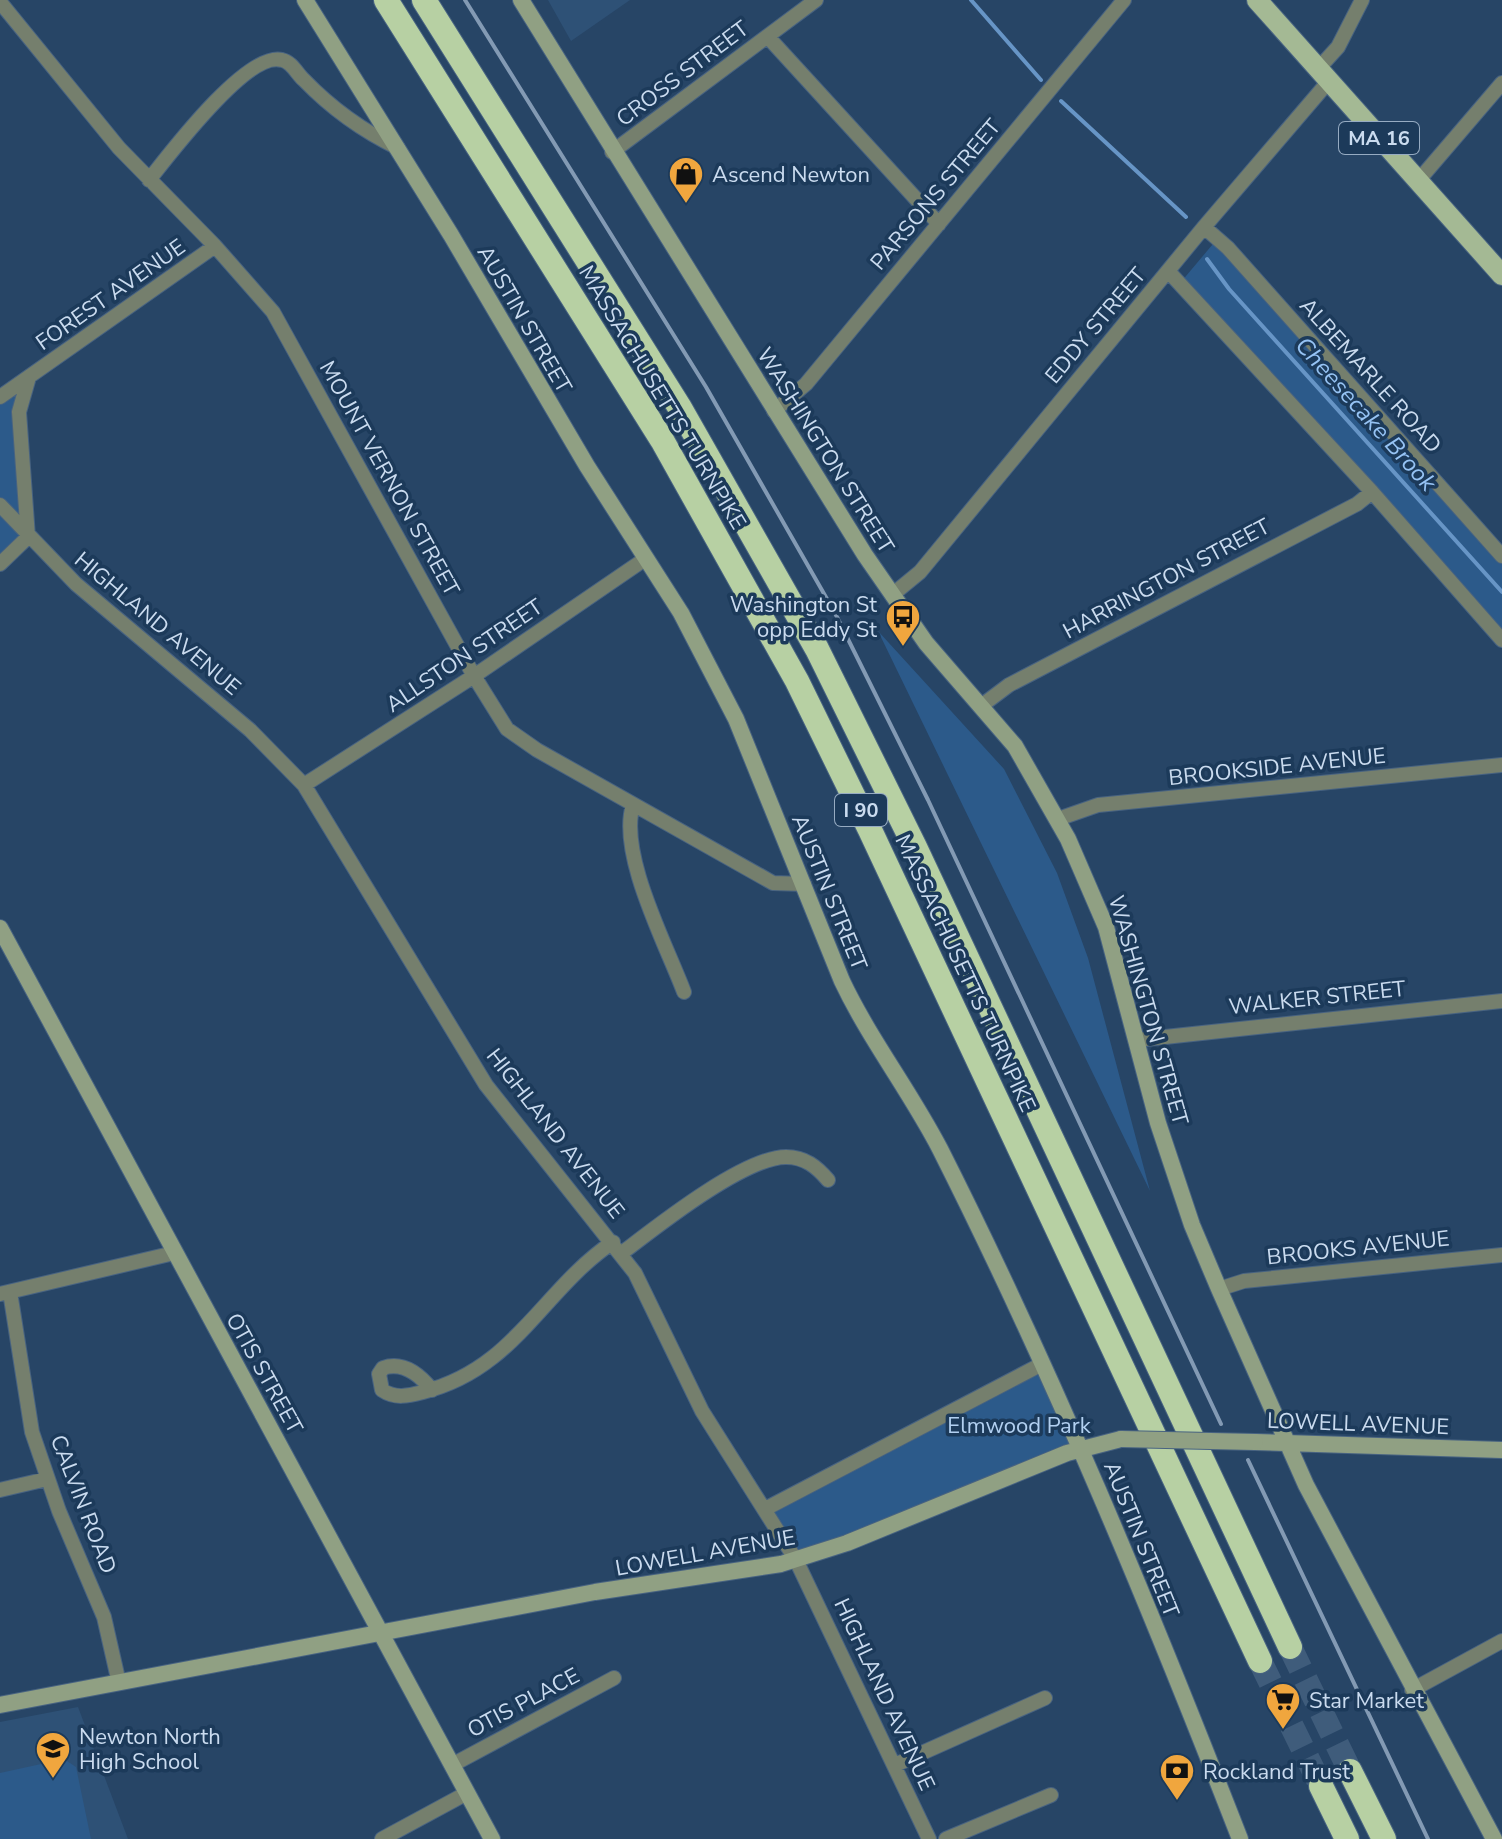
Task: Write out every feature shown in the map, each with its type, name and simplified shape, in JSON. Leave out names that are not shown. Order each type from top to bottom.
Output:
[{"type":"highway","name":"MASSACHUSETTS TURNPIKE","points":[[386,0],[662,440],[790,669],[870,830],[1260,1661]]},
{"type":"highway","name":"MASSACHUSETTS TURNPIKE","points":[[424,0],[702,444],[830,673],[1290,1647]]},
{"type":"highway","points":[[1350,1771],[1384,1839]]},
{"type":"highway","points":[[1321,1786],[1347,1839]]},
{"type":"main road","name":"AUSTIN STREET","points":[[305,0],[399,148],[556,416],[681,613],[724,695],[858,1015],[938,1146],[1081,1448],[1240,1839]]},
{"type":"main road","name":"WASHINGTON STREET","points":[[521,0],[612,152],[892,595],[932,650],[1021,754],[1058,819],[1106,927],[1174,1172],[1219,1289],[1286,1443],[1412,1690],[1494,1839]]},
{"type":"main road","name":"MA 16","points":[[1257,0],[1502,275]]},
{"type":"main road","name":"OTIS STREET","points":[[0,928],[492,1839]]},
{"type":"main road","name":"LOWELL AVENUE","points":[[0,1705],[595,1592],[796,1560],[1081,1448],[1121,1439],[1502,1450]]},
{"type":"street","name":"CROSS STREET","points":[[612,152],[816,0]]},
{"type":"street","name":"PARSONS STREET","points":[[774,411],[806,384],[1124,0]]},
{"type":"street","name":"EDDY STREET","points":[[892,595],[920,572],[1204,227],[1324,75],[1362,0]]},
{"type":"street","name":"MOUNT VERNON STREET","points":[[0,2],[65,86],[258,294],[287,335],[496,714],[520,740],[773,883],[804,884]]},
{"type":"street","points":[[768,37],[939,224]]},
{"type":"street","points":[[149,180],[213,105],[244,76],[273,60],[283,60],[292,66],[319,95],[361,130],[399,148]]},
{"type":"street","points":[[1418,181],[1502,83]]},
{"type":"street","name":"ALBEMARLE ROAD","points":[[1204,227],[1228,248],[1502,556]]},
{"type":"street","name":"FOREST AVENUE","points":[[0,397],[215,246]]},
{"type":"street","points":[[1168,271],[1372,492],[1502,640]]},
{"type":"street","name":"FOREST AVENUE","points":[[28,537],[19,412],[29,377]]},
{"type":"street","name":"HARRINGTON STREET","points":[[981,706],[1009,685],[1357,504],[1372,492]]},
{"type":"street","name":"HIGHLAND AVENUE","points":[[0,505],[76,584],[271,749],[304,785],[486,1085],[617,1248],[654,1308],[702,1411],[796,1560],[929,1839]]},
{"type":"street","points":[[0,564],[28,537]]},
{"type":"street","name":"ALLSTON STREET","points":[[304,785],[474,676],[645,559]]},
{"type":"street","name":"BROOKSIDE AVENUE","points":[[1058,819],[1098,805],[1502,765]]},
{"type":"street","points":[[633,805],[628,821],[634,858],[684,992]]},
{"type":"street","name":"WALKER STREET","points":[[1137,1040],[1502,1001]]},
{"type":"street","points":[[432,1390],[463,1377],[507,1348],[586,1263],[617,1248],[713,1189],[773,1159],[808,1162],[828,1180]]},
{"type":"street","points":[[5,1293],[174,1253]]},
{"type":"street","name":"BROOKS AVENUE","points":[[1219,1289],[1250,1281],[1502,1255]]},
{"type":"street","name":"CALVIN ROAD","points":[[5,1293],[32,1432],[47,1479],[104,1617],[119,1683]]},
{"type":"street","points":[[765,1509],[1042,1364]]},
{"type":"street","points":[[0,1490],[47,1479]]},
{"type":"street","points":[[1412,1690],[1502,1641]]},
{"type":"street","name":"OTIS PLACE","points":[[452,1765],[614,1678]]},
{"type":"street","points":[[895,1765],[1045,1698]]},
{"type":"street","points":[[382,1839],[467,1793]]},
{"type":"street","points":[[946,1839],[1051,1795]]},
{"type":"shaded area","points":[[548,0],[630,0],[571,41]]},
{"type":"shaded area","name":"Newton North High School","points":[[78,1707],[128,1839],[0,1839],[0,1722]]},
{"type":"green space","points":[[1218,238],[1502,554],[1502,636],[1181,282]]},
{"type":"green space","points":[[29,377],[23,393],[28,537],[0,564],[0,397]]},
{"type":"green space","points":[[878,631],[1004,769],[1057,873],[1088,958],[1150,1191]]},
{"type":"green space","name":"Elmwood Park","points":[[1042,1364],[1081,1448],[796,1560],[765,1509]]},
{"type":"green space","points":[[64,1759],[76,1767],[91,1839],[0,1839],[0,1773]]},
{"type":"waterway","name":"Cheesecake Brook","points":[[971,0],[1041,80]]},
{"type":"waterway","name":"Cheesecake Brook","points":[[1061,101],[1186,217]]},
{"type":"waterway","name":"Cheesecake Brook","points":[[1207,259],[1229,289],[1502,592]]},
{"type":"tunnel","points":[[1290,1647],[1350,1771]]},
{"type":"tunnel","points":[[1260,1661],[1321,1786]]},
{"type":"railway","points":[[465,0],[706,387],[835,613],[928,800],[1221,1424]]},
{"type":"railway","points":[[1248,1460],[1428,1839]]},
{"type":"place","name":"Ascend Newton","points":[[686,205]]},
{"type":"place","name":"Washington St opp Eddy St","points":[[903,648]]},
{"type":"place","name":"Star Market","points":[[1283,1731]]},
{"type":"place","name":"Newton North High School","points":[[53,1780]]},
{"type":"place","name":"Rockland Trust","points":[[1177,1802]]}]
